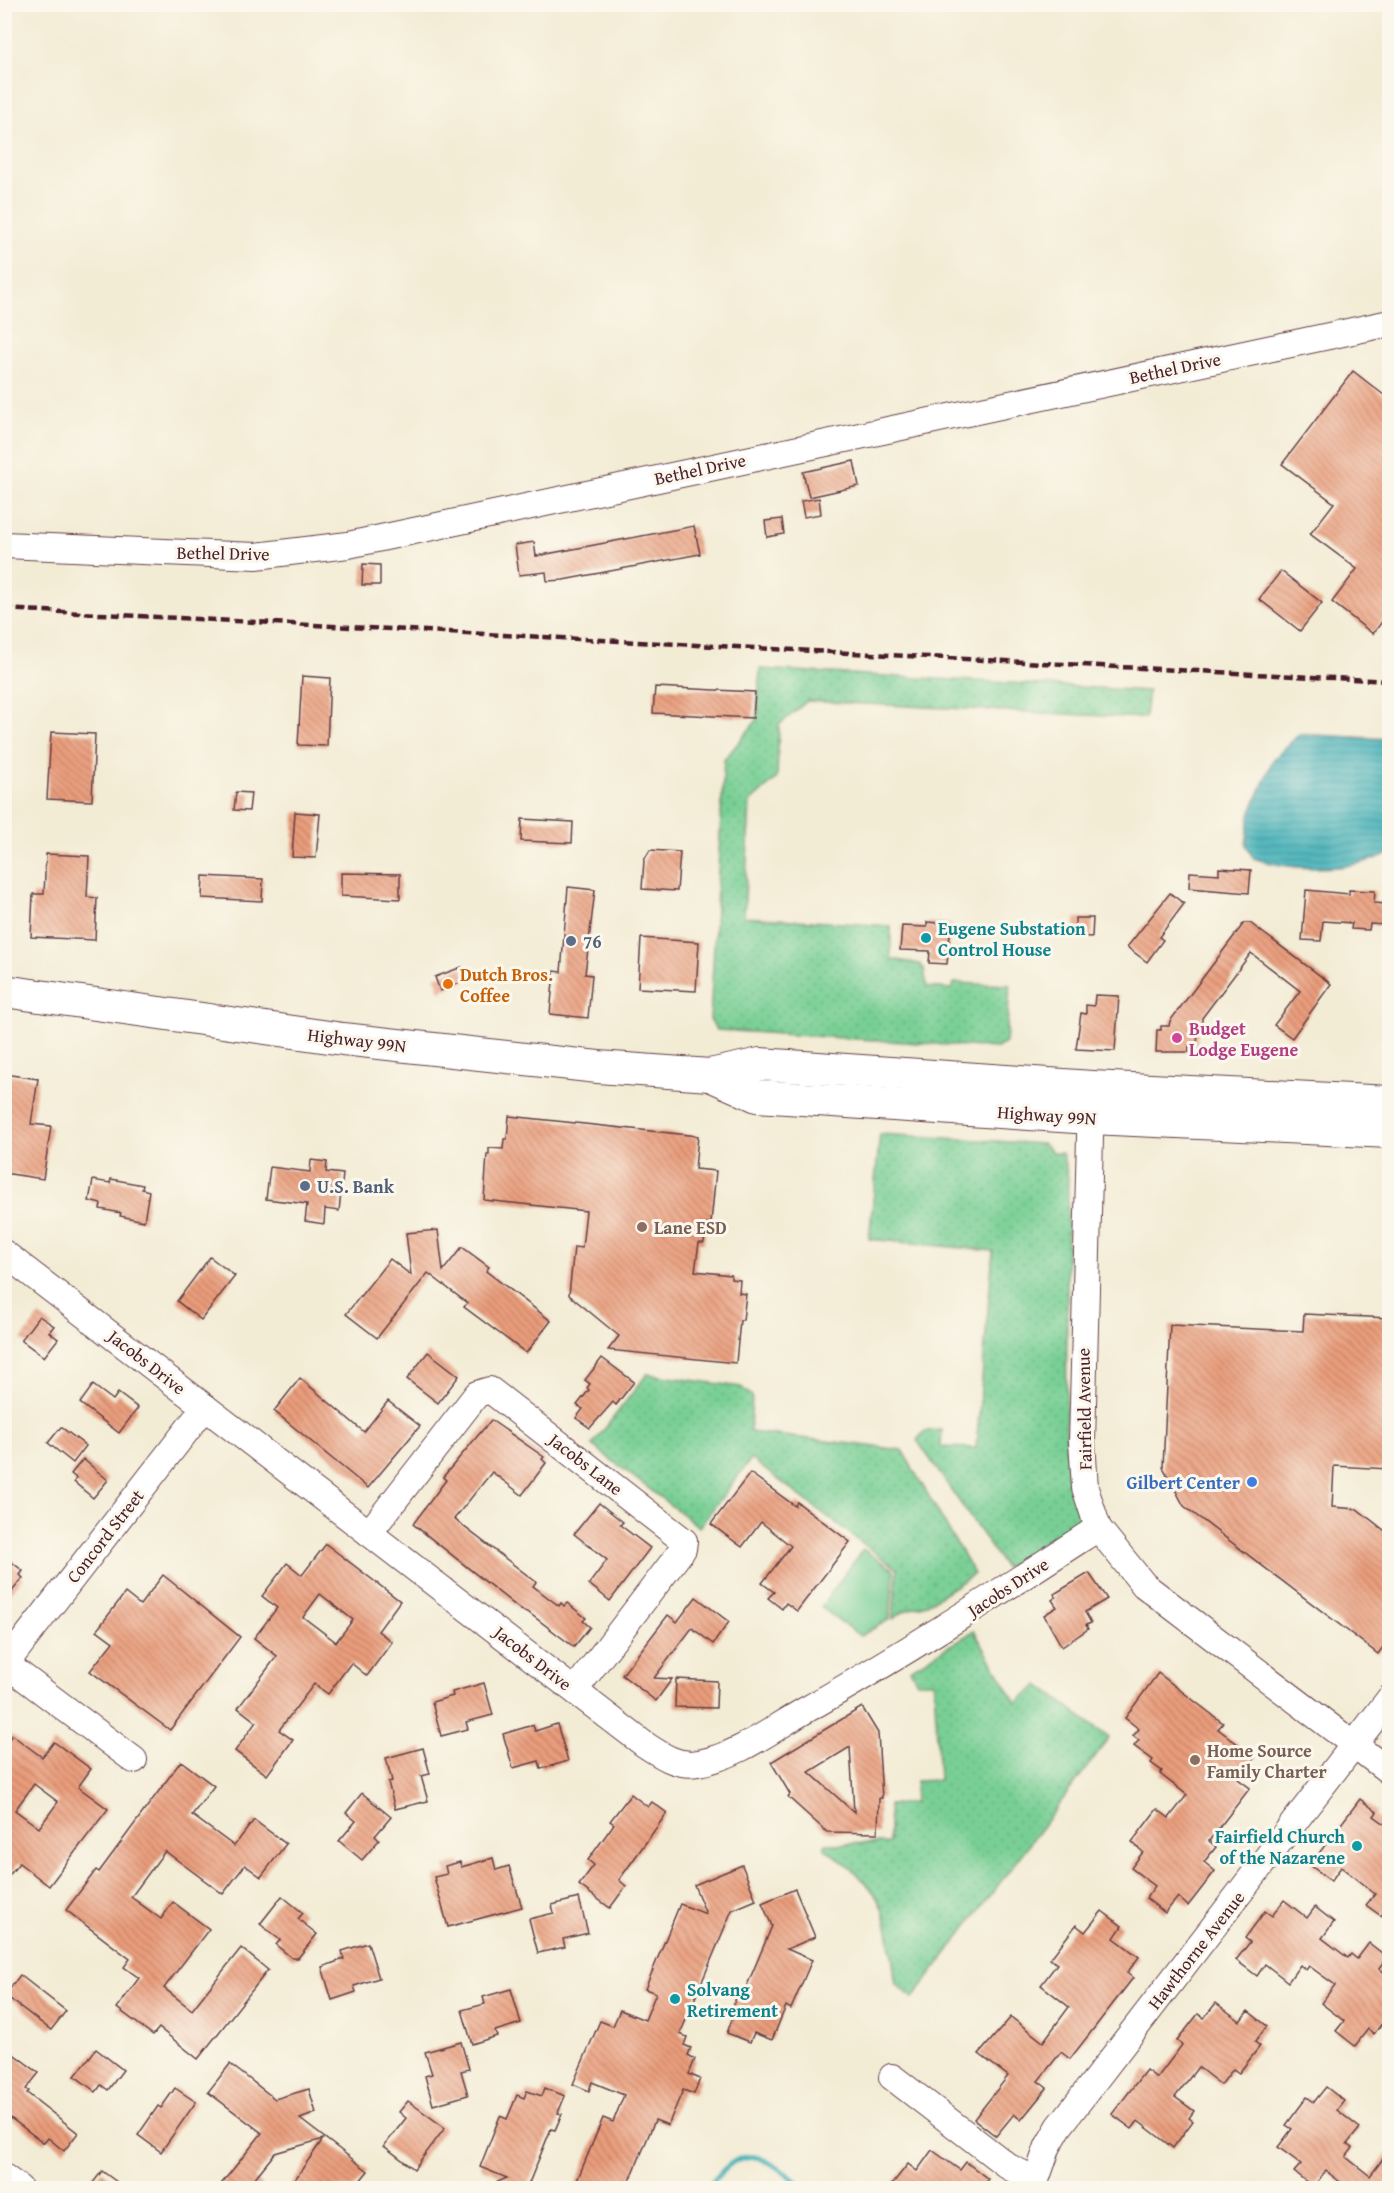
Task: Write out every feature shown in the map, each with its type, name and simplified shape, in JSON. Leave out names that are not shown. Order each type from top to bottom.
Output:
[{"type":"main road","name":"Highway 99N","points":[[4,991],[374,1042],[598,1067],[710,1075],[760,1064],[1092,1087],[1389,1102]]},
{"type":"main road","name":"Highway 99N","points":[[710,1075],[757,1096],[1091,1118],[1389,1132]]},
{"type":"street","name":"Bethel Drive","points":[[4,545],[256,556],[348,545],[1389,323]]},
{"type":"street","name":"Fairfield Avenue","points":[[1092,1087],[1082,1442],[1085,1488],[1098,1528],[1144,1585],[1389,1772]]},
{"type":"street","name":"Jacobs Drive","points":[[5,1255],[668,1760],[682,1764],[708,1761],[728,1754],[879,1668],[1098,1528]]},
{"type":"street","name":"Jacobs Lane","points":[[369,1533],[477,1394],[490,1390],[520,1412],[681,1537],[685,1545],[575,1690]]},
{"type":"street","name":"Concord Street","points":[[5,1665],[205,1407]]},
{"type":"street","points":[[5,1665],[134,1760]]},
{"type":"street","name":"Hawthorne Avenue","points":[[892,2077],[1009,2167],[1036,2180],[1048,2146],[1059,2127],[1389,1698]]},
{"type":"street","points":[[4,2177],[19,2188]]},
{"type":"green space","points":[[760,669],[1148,691],[1145,718],[807,701],[779,725],[777,778],[750,802],[744,917],[891,926],[891,959],[920,964],[924,969],[927,987],[952,989],[954,983],[1010,985],[1006,1042],[997,1048],[717,1030],[710,1020],[724,760],[757,720]]},
{"type":"green space","points":[[880,1134],[1043,1144],[1054,1153],[1062,1153],[1068,1177],[1066,1445],[1071,1489],[1080,1519],[1005,1568],[917,1440],[925,1431],[942,1430],[941,1447],[976,1448],[993,1251],[869,1239]]},
{"type":"green space","points":[[647,1374],[741,1387],[752,1396],[750,1432],[902,1450],[974,1574],[927,1604],[904,1611],[893,1619],[897,1569],[751,1459],[699,1527],[592,1445]]},
{"type":"green space","points":[[863,1549],[894,1570],[890,1619],[860,1636],[821,1607]]},
{"type":"green space","points":[[974,1631],[1016,1703],[1039,1685],[1109,1738],[913,1998],[896,1984],[886,1921],[873,1892],[862,1879],[825,1849],[825,1844],[889,1843],[889,1805],[914,1803],[916,1781],[939,1780],[934,1682],[917,1682],[910,1669]]},
{"type":"water","points":[[1299,734],[1389,739],[1389,853],[1357,864],[1321,868],[1286,866],[1253,858],[1246,845],[1250,814],[1273,760]]},
{"type":"building","points":[[1353,371],[1389,399],[1389,612],[1373,634],[1332,602],[1357,569],[1310,534],[1334,503],[1282,464]]},
{"type":"building","points":[[854,461],[859,486],[809,497],[803,472]]},
{"type":"building","points":[[819,498],[821,514],[804,517],[801,501]]},
{"type":"building","points":[[782,519],[784,534],[767,537],[765,521]]},
{"type":"building","points":[[694,526],[700,554],[563,580],[547,581],[546,572],[519,575],[515,545],[534,542],[536,556]]},
{"type":"building","points":[[363,564],[380,565],[380,585],[362,585]]},
{"type":"building","points":[[1281,571],[1322,603],[1300,631],[1259,599]]},
{"type":"building","points":[[302,676],[330,678],[327,746],[298,745]]},
{"type":"building","points":[[655,687],[755,692],[753,718],[653,713]]},
{"type":"building","points":[[51,732],[95,734],[92,801],[47,799]]},
{"type":"building","points":[[236,792],[251,793],[249,811],[234,810]]},
{"type":"building","points":[[295,812],[320,814],[316,858],[292,857]]},
{"type":"building","points":[[522,819],[573,822],[572,843],[521,841]]},
{"type":"building","points":[[650,850],[680,852],[677,891],[642,889],[644,860]]},
{"type":"building","points":[[46,854],[89,856],[87,897],[97,898],[95,940],[31,937],[33,894],[44,894]]},
{"type":"building","points":[[1219,868],[1251,870],[1249,893],[1189,888],[1190,872],[1219,874]]},
{"type":"building","points":[[341,873],[400,874],[400,899],[341,896]]},
{"type":"building","points":[[203,876],[263,879],[262,901],[202,898]]},
{"type":"building","points":[[568,887],[595,890],[585,974],[592,975],[588,1018],[550,1014],[554,971],[561,972]]},
{"type":"building","points":[[1306,890],[1349,894],[1349,890],[1375,891],[1374,903],[1387,904],[1385,925],[1370,924],[1369,930],[1351,929],[1352,923],[1323,921],[1321,941],[1302,940]]},
{"type":"building","points":[[1170,893],[1184,904],[1159,937],[1163,940],[1147,962],[1127,947]]},
{"type":"building","points":[[1075,918],[1093,918],[1092,937],[1075,936]]},
{"type":"building","name":"Eugene Substation Control House","points":[[927,922],[951,924],[947,964],[929,963],[930,951],[900,950],[902,926],[927,927]]},
{"type":"building","points":[[1244,923],[1250,923],[1331,984],[1292,1038],[1274,1025],[1300,991],[1251,953],[1202,1018],[1202,1031],[1198,1031],[1197,1045],[1189,1045],[1189,1052],[1156,1052],[1157,1030],[1161,1030],[1161,1026],[1169,1026],[1170,1021]]},
{"type":"building","points":[[641,938],[699,942],[696,991],[638,988]]},
{"type":"building","name":"Dutch Bros. Coffee","points":[[462,967],[467,980],[440,991],[435,977]]},
{"type":"building","points":[[1095,995],[1119,996],[1115,1051],[1076,1049],[1081,1013],[1086,1014],[1086,1005],[1094,1006]]},
{"type":"building","points":[[4,1074],[38,1079],[31,1124],[51,1126],[43,1179],[4,1173]]},
{"type":"building","points":[[509,1116],[698,1136],[695,1169],[716,1171],[711,1223],[706,1223],[704,1243],[699,1243],[695,1271],[731,1275],[731,1279],[740,1280],[739,1293],[746,1294],[743,1320],[740,1320],[736,1363],[608,1350],[619,1336],[569,1295],[574,1247],[582,1248],[586,1211],[484,1200],[487,1154],[489,1154],[489,1148],[503,1149],[504,1139],[507,1139]]},
{"type":"building","name":"U.S. Bank","points":[[311,1160],[327,1162],[326,1172],[343,1174],[339,1211],[325,1209],[324,1224],[305,1221],[307,1204],[266,1199],[270,1167],[310,1172]]},
{"type":"building","points":[[111,1179],[143,1185],[142,1189],[149,1191],[144,1221],[100,1209],[101,1204],[89,1201],[93,1180],[110,1183]]},
{"type":"building","points":[[438,1230],[443,1271],[462,1247],[489,1267],[486,1271],[551,1321],[526,1353],[464,1307],[467,1303],[428,1273],[377,1338],[346,1314],[390,1259],[411,1275],[406,1233]]},
{"type":"building","points":[[210,1257],[235,1276],[201,1320],[177,1301]]},
{"type":"building","name":"Gilbert Center","points":[[1304,1314],[1389,1318],[1389,1469],[1334,1466],[1332,1507],[1357,1509],[1389,1534],[1389,1639],[1378,1654],[1184,1506],[1163,1467],[1170,1325],[1303,1331]]},
{"type":"building","points":[[39,1316],[54,1326],[49,1332],[58,1339],[44,1357],[21,1340]]},
{"type":"building","points":[[428,1352],[459,1376],[438,1403],[407,1379]]},
{"type":"building","points":[[602,1358],[634,1382],[616,1405],[613,1402],[590,1428],[576,1418],[583,1409],[577,1405],[589,1390],[587,1388],[590,1384],[585,1380]]},
{"type":"building","points":[[300,1378],[364,1432],[388,1401],[420,1426],[368,1488],[274,1411]]},
{"type":"building","points":[[93,1385],[113,1400],[118,1393],[138,1408],[119,1433],[80,1403]]},
{"type":"building","points":[[491,1420],[544,1457],[542,1459],[546,1463],[522,1495],[492,1472],[454,1519],[536,1582],[533,1586],[559,1606],[561,1603],[564,1606],[567,1603],[586,1618],[583,1621],[590,1627],[574,1647],[529,1613],[521,1610],[413,1524],[446,1480],[443,1477]]},
{"type":"building","points":[[61,1427],[86,1446],[73,1463],[48,1443]]},
{"type":"building","points":[[83,1459],[108,1480],[93,1498],[74,1482],[76,1478],[71,1474]]},
{"type":"building","points":[[750,1473],[795,1506],[797,1502],[850,1542],[797,1611],[786,1603],[782,1609],[768,1598],[774,1592],[762,1583],[791,1546],[761,1522],[742,1547],[711,1524]]},
{"type":"building","points":[[599,1503],[623,1522],[620,1525],[650,1548],[610,1601],[589,1584],[607,1560],[574,1534]]},
{"type":"building","points":[[326,1544],[400,1601],[378,1631],[392,1642],[367,1676],[351,1663],[328,1694],[314,1684],[279,1730],[293,1740],[267,1775],[235,1751],[256,1722],[238,1708],[277,1656],[254,1638],[277,1608],[262,1596],[287,1563],[302,1575]],"holes":[[[320,1594],[353,1620],[336,1642],[303,1617]]]},
{"type":"building","points":[[4,1556],[23,1571],[20,1575],[23,1578],[4,1601]]},
{"type":"building","points":[[1089,1573],[1107,1599],[1085,1612],[1091,1623],[1086,1625],[1088,1629],[1062,1647],[1044,1615],[1057,1607],[1052,1600],[1056,1597],[1054,1594]]},
{"type":"building","points":[[163,1575],[240,1637],[170,1730],[90,1671],[113,1642],[97,1630],[125,1593],[140,1605]]},
{"type":"building","points":[[696,1597],[729,1622],[713,1644],[692,1628],[654,1678],[672,1679],[656,1701],[622,1675],[668,1615],[677,1622]]},
{"type":"building","points":[[1158,1673],[1223,1723],[1218,1729],[1255,1757],[1238,1779],[1250,1788],[1209,1841],[1216,1847],[1204,1862],[1215,1871],[1188,1906],[1178,1897],[1165,1913],[1146,1898],[1155,1886],[1131,1868],[1143,1852],[1132,1842],[1157,1809],[1169,1818],[1187,1795],[1160,1774],[1162,1771],[1151,1763],[1153,1760],[1134,1746],[1139,1740],[1133,1736],[1139,1729],[1125,1718]]},
{"type":"building","points":[[676,1679],[717,1681],[716,1708],[675,1707]]},
{"type":"building","points":[[484,1683],[493,1715],[466,1722],[468,1729],[441,1736],[432,1702],[453,1696],[452,1692]]},
{"type":"building","points":[[862,1707],[878,1733],[882,1798],[879,1798],[878,1833],[827,1832],[788,1797],[790,1794],[771,1762]],"holes":[[[850,1747],[854,1812],[809,1772]]]},
{"type":"building","points":[[557,1724],[568,1761],[541,1769],[539,1761],[513,1768],[503,1734],[533,1725],[535,1731]]},
{"type":"building","points":[[12,1735],[42,1757],[54,1742],[91,1769],[78,1787],[108,1809],[49,1886],[19,1863],[4,1882],[4,1745]],"holes":[[[34,1784],[58,1802],[39,1828],[15,1810]]]},
{"type":"building","points":[[423,1748],[430,1774],[421,1776],[428,1801],[395,1809],[388,1782],[392,1781],[386,1758]]},
{"type":"building","points":[[181,1761],[214,1786],[192,1815],[234,1846],[254,1820],[286,1844],[261,1877],[245,1865],[223,1894],[165,1851],[131,1897],[161,1919],[173,1902],[209,1929],[164,1988],[192,2010],[241,1948],[268,1970],[198,2059],[159,2028],[153,2035],[117,2008],[139,1978],[124,1967],[130,1959],[66,1910],[96,1870],[99,1872]]},
{"type":"building","points":[[362,1793],[391,1817],[375,1836],[379,1840],[362,1860],[339,1841],[356,1821],[346,1813]]},
{"type":"building","points":[[631,1794],[648,1807],[652,1802],[667,1813],[619,1880],[626,1886],[610,1908],[579,1885],[594,1865],[588,1860],[614,1824],[610,1821]]},
{"type":"building","name":"Fairfield Church of the Nazarene","points":[[1360,1799],[1377,1812],[1374,1816],[1389,1827],[1389,1918],[1383,1913],[1381,1916],[1366,1905],[1375,1894],[1341,1867],[1331,1881],[1310,1865]]},
{"type":"building","points":[[493,1858],[496,1870],[509,1866],[522,1907],[448,1927],[434,1877],[447,1874],[445,1866],[460,1862],[461,1867]]},
{"type":"building","name":"Solvang Retirement","points":[[742,1865],[756,1900],[732,1910],[680,2034],[687,2037],[684,2045],[691,2048],[688,2055],[695,2059],[689,2074],[700,2079],[694,2094],[683,2090],[668,2125],[655,2120],[627,2188],[574,2188],[603,2118],[613,2122],[624,2095],[592,2082],[589,2091],[573,2084],[600,2021],[613,2026],[620,2010],[645,2020],[656,1993],[645,1989],[680,1904],[706,1914],[694,1885]]},
{"type":"building","points":[[795,1889],[815,1937],[787,1949],[812,1960],[791,2009],[786,2006],[772,2040],[754,2033],[750,2042],[727,2033],[733,2017],[729,2015],[738,1993],[743,1995],[772,1926],[762,1903]]},
{"type":"building","points":[[282,1896],[303,1913],[298,1919],[317,1934],[298,1958],[292,1958],[276,1945],[280,1940],[260,1924]]},
{"type":"building","points":[[579,1898],[588,1933],[563,1939],[565,1947],[538,1953],[529,1919],[554,1913],[552,1905]]},
{"type":"building","points":[[1284,1900],[1307,1918],[1315,1907],[1334,1922],[1322,1938],[1348,1958],[1351,1954],[1357,1959],[1369,1943],[1387,1957],[1379,1968],[1389,1977],[1389,2014],[1374,2034],[1368,2029],[1355,2046],[1336,2031],[1344,2021],[1321,2003],[1335,1985],[1309,1966],[1306,1970],[1300,1965],[1288,1982],[1265,1964],[1257,1976],[1236,1960],[1250,1942],[1245,1938],[1265,1911],[1272,1916]]},
{"type":"building","points":[[1102,1911],[1122,1926],[1114,1938],[1139,1957],[1127,1973],[1133,1978],[1070,2059],[1061,2052],[1038,2081],[1047,2088],[1021,2120],[1014,2114],[996,2136],[974,2119],[1008,2076],[979,2054],[1011,2017],[1043,2042],[1069,2007],[1041,1985],[1057,1964],[1050,1959],[1076,1925],[1085,1932]]},
{"type":"building","points":[[368,1943],[379,1978],[354,1986],[356,1992],[332,2000],[322,1967],[344,1959],[342,1951]]},
{"type":"building","points":[[20,1975],[66,2011],[51,2030],[5,1995]]},
{"type":"building","points":[[511,1989],[521,2023],[495,2031],[497,2036],[472,2044],[462,2010],[485,2004],[483,1997]]},
{"type":"building","points":[[1216,2003],[1240,2021],[1248,2011],[1267,2026],[1255,2042],[1260,2046],[1239,2073],[1233,2069],[1221,2085],[1198,2067],[1175,2097],[1194,2111],[1189,2118],[1193,2121],[1173,2148],[1138,2121],[1132,2129],[1112,2114],[1146,2070],[1157,2078],[1182,2045],[1177,2041],[1198,2014],[1204,2018]]},
{"type":"building","points":[[461,2042],[469,2069],[461,2071],[468,2095],[433,2105],[425,2076],[432,2074],[425,2052]]},
{"type":"building","points":[[4,2047],[39,2073],[26,2089],[29,2091],[27,2093],[78,2133],[64,2151],[48,2138],[44,2143],[4,2113]]},
{"type":"building","points":[[96,2049],[123,2070],[108,2090],[101,2085],[96,2092],[75,2076]]},
{"type":"building","points":[[230,2064],[275,2099],[309,2089],[316,2113],[300,2119],[368,2171],[354,2188],[289,2188],[323,2139],[275,2153],[254,2179],[264,2188],[218,2188],[262,2133],[208,2092]]},
{"type":"building","points":[[1326,2087],[1344,2101],[1337,2110],[1360,2128],[1347,2144],[1353,2148],[1346,2157],[1370,2176],[1389,2151],[1389,2188],[1348,2188],[1326,2171],[1313,2187],[1294,2172],[1301,2164],[1278,2147],[1292,2129],[1286,2125],[1307,2097],[1314,2102]]},
{"type":"building","points":[[175,2088],[196,2102],[161,2152],[138,2135],[158,2106],[161,2108]]},
{"type":"building","points":[[545,2088],[565,2096],[558,2113],[562,2114],[555,2130],[551,2129],[527,2188],[484,2188],[507,2178],[480,2167],[500,2116],[507,2119],[517,2095],[524,2098],[527,2091],[542,2096]]},
{"type":"building","points":[[408,2101],[445,2128],[414,2169],[384,2146],[406,2118],[399,2112]]},
{"type":"building","points":[[932,2150],[960,2170],[966,2162],[988,2179],[981,2188],[889,2188],[908,2164],[917,2171]]},
{"type":"building","points":[[102,2171],[125,2188],[89,2188]]},
{"type":"waterway","points":[[708,2188],[722,2172],[734,2162],[745,2157],[755,2157],[766,2161],[805,2188]]},
{"type":"railway","points":[[4,609],[1390,681]]},
{"type":"place","name":"Eugene Substation Control House","points":[[926,938]]},
{"type":"place","name":"76","points":[[571,941]]},
{"type":"place","name":"Dutch Bros. Coffee","points":[[448,984]]},
{"type":"place","name":"Budget Lodge Eugene","points":[[1177,1038]]},
{"type":"place","name":"U.S. Bank","points":[[305,1186]]},
{"type":"place","name":"Lane ESD","points":[[642,1227]]},
{"type":"place","name":"Gilbert Center","points":[[1252,1482]]},
{"type":"place","name":"Home Source Family Charter","points":[[1195,1760]]},
{"type":"place","name":"Fairfield Church of the Nazarene","points":[[1357,1846]]},
{"type":"place","name":"Solvang Retirement","points":[[675,1999]]}]
